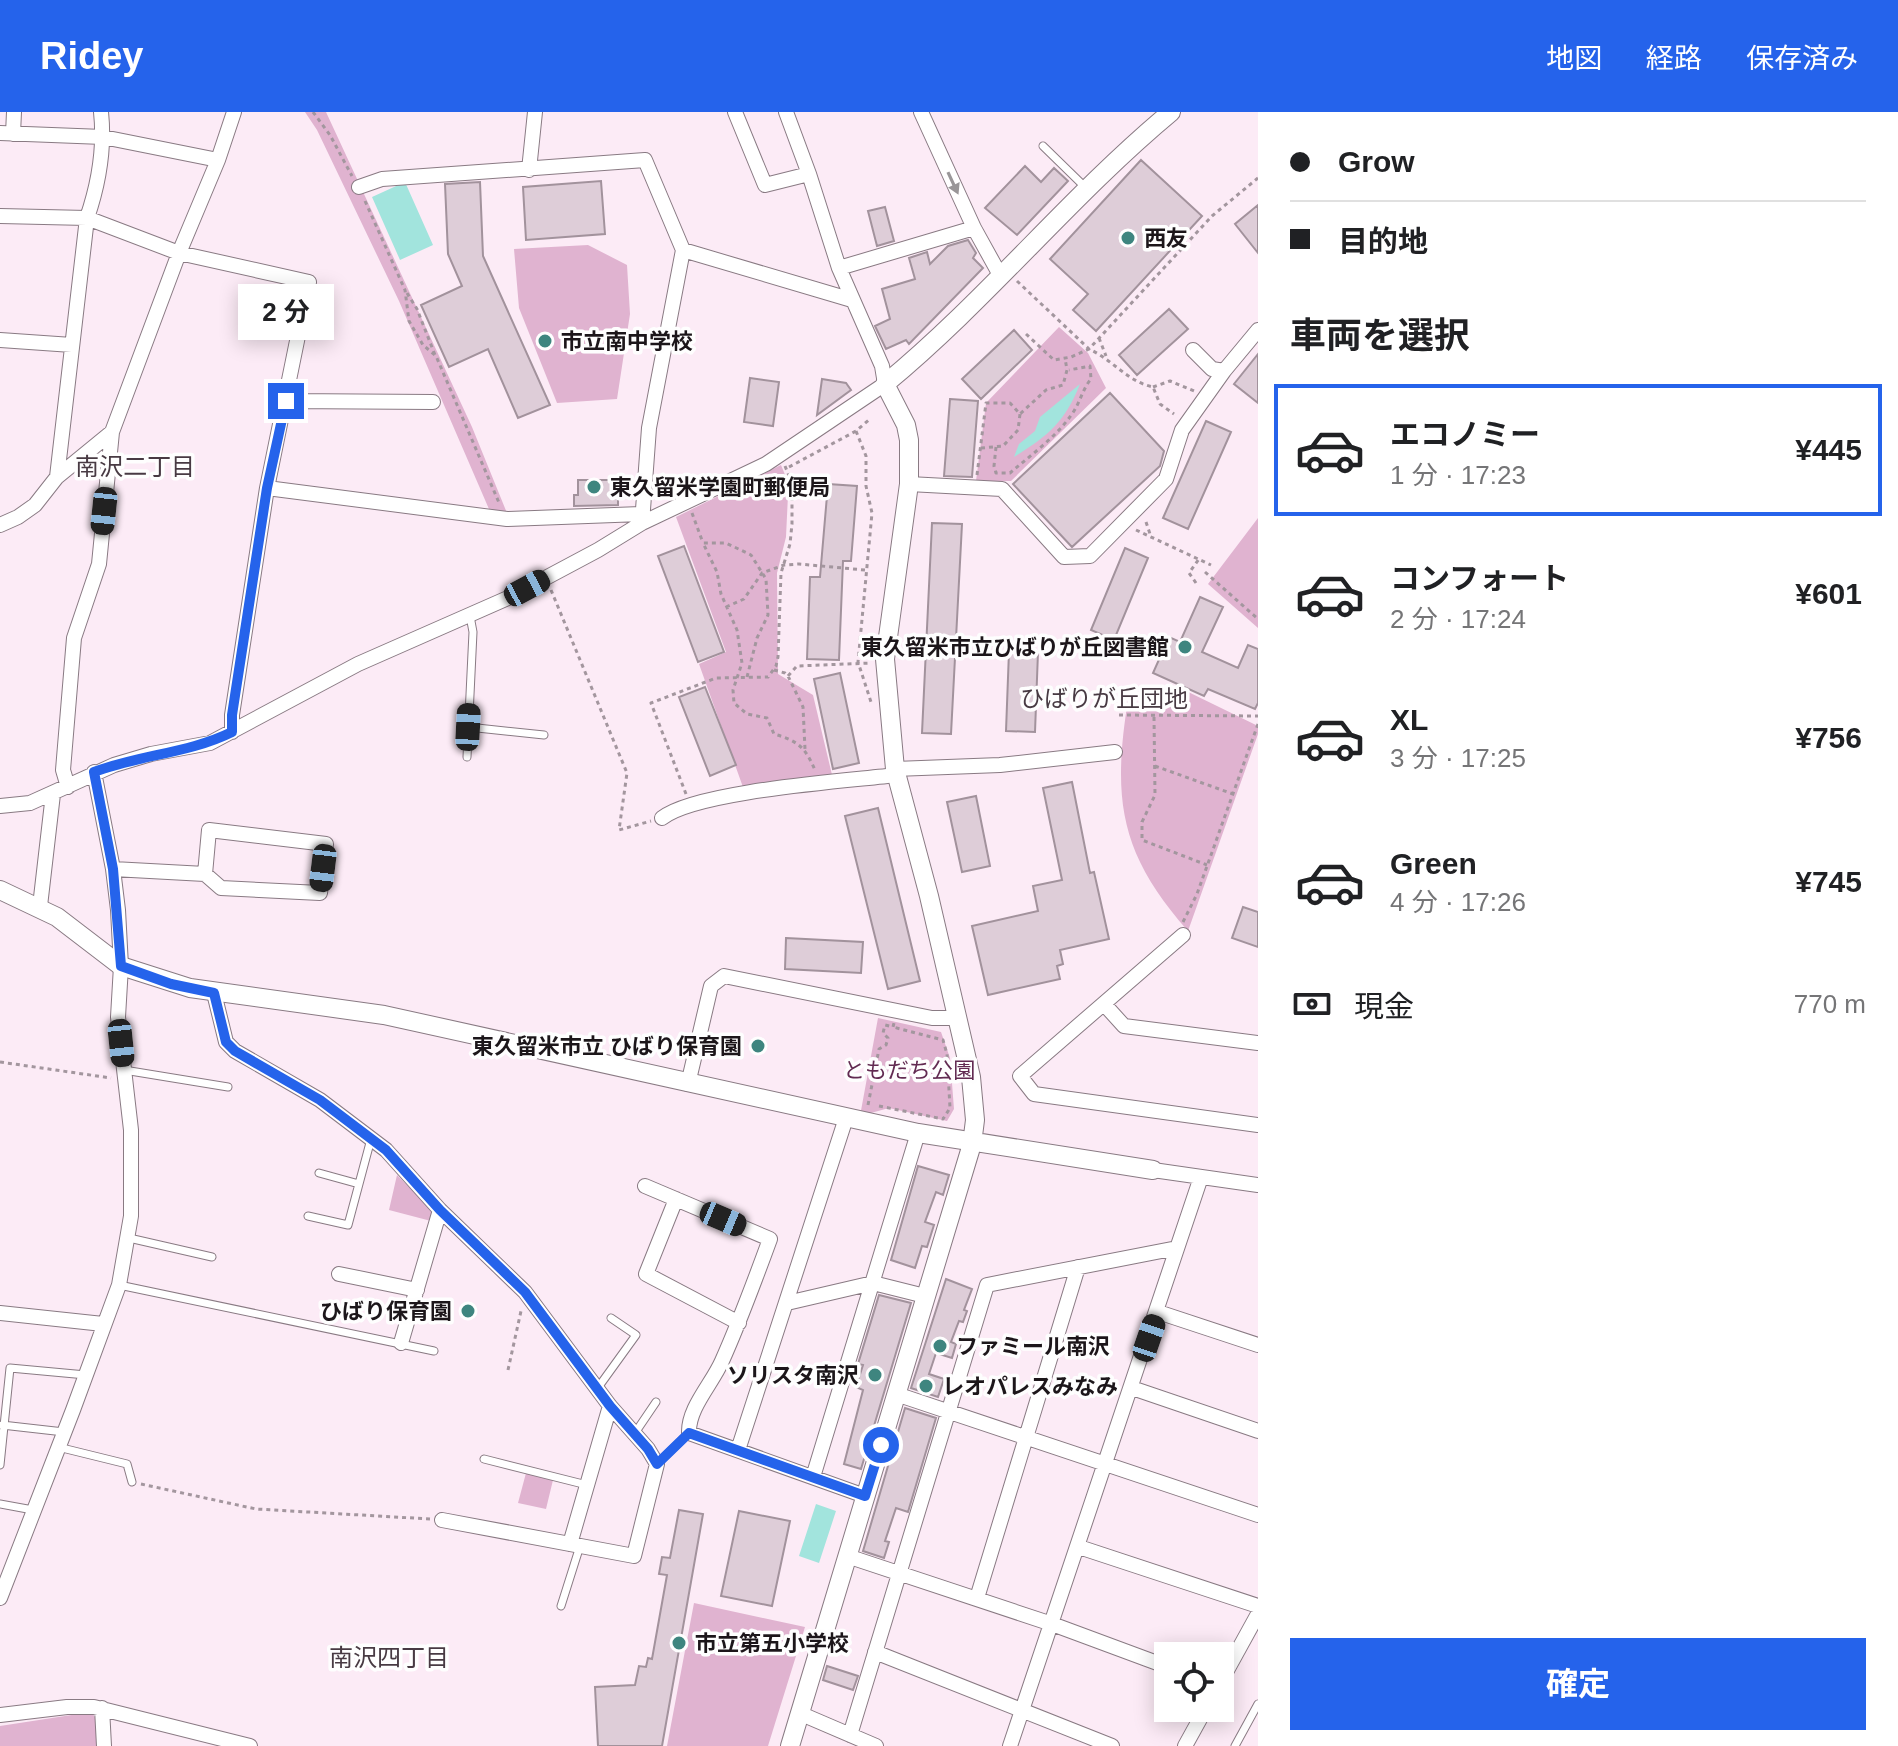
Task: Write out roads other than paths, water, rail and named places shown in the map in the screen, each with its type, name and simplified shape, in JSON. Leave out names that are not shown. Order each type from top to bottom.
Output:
[{"type":"street","points":[[14,112],[7,134],[103,137],[218,160]]},
{"type":"street","points":[[57,477],[87,218],[98,186],[103,137],[101,112]]},
{"type":"street","points":[[68,787],[63,770],[74,638],[99,564],[112,432],[234,112]]},
{"type":"street","points":[[529,170],[535,112]]},
{"type":"street","points":[[735,112],[765,185],[809,174]]},
{"type":"street","points":[[786,112],[839,268],[882,366],[885,384],[906,425],[909,440],[909,484],[885,659],[896,772],[957,1018],[973,1092],[975,1120],[972,1144],[790,1746]]},
{"type":"street","points":[[921,112],[974,228],[1003,272]]},
{"type":"street","points":[[0,806],[30,803],[94,772],[151,754],[210,743],[358,664],[470,616],[546,578],[642,518],[688,503],[783,462],[914,360],[1086,188],[1166,114]]},
{"type":"street","points":[[359,187],[382,179],[645,160],[683,250],[649,428],[642,518]]},
{"type":"street","points":[[0,216],[87,218],[179,253],[309,282],[267,488],[232,715],[232,732]]},
{"type":"street","points":[[839,268],[974,228]]},
{"type":"street","points":[[683,250],[852,300]]},
{"type":"street","points":[[909,484],[1002,489],[1064,557],[1090,556],[1166,479],[1182,430],[1258,330]]},
{"type":"street","points":[[0,340],[72,345]]},
{"type":"street","points":[[1193,350],[1212,369],[1224,371]]},
{"type":"street","points":[[286,401],[433,402]]},
{"type":"street","points":[[2,522],[18,517],[35,505],[57,477],[112,432]]},
{"type":"street","points":[[267,488],[507,519],[642,518]]},
{"type":"street","points":[[662,818],[673,810],[728,796],[896,772],[1000,765],[1115,752]]},
{"type":"street","points":[[0,1598],[119,1285],[129,1238],[132,1152],[118,1017],[121,966],[113,869],[94,772]]},
{"type":"street","points":[[40,906],[53,794]]},
{"type":"street","points":[[113,869],[205,874],[221,888],[320,893],[326,844],[209,830],[205,874]]},
{"type":"street","points":[[0,890],[40,906],[121,966],[171,984],[214,993],[384,1015],[972,1144],[1258,1185]]},
{"type":"street","points":[[1181,933],[1020,1076],[1034,1094],[1258,1125]]},
{"type":"street","points":[[688,1084],[711,986],[724,976],[932,1018],[957,1018]]},
{"type":"street","points":[[214,993],[226,1042],[235,1051],[320,1100],[371,1137],[440,1210],[525,1292],[657,1464],[634,1556],[442,1520]]},
{"type":"street","points":[[1104,1004],[1124,1026],[1258,1043]]},
{"type":"street","points":[[738,1450],[846,1118]]},
{"type":"street","points":[[813,1477],[918,1133]]},
{"type":"street","points":[[1010,1746],[1201,1177]]},
{"type":"street","points":[[645,1186],[770,1239],[720,1366],[688,1422],[689,1433],[865,1496]]},
{"type":"street","points":[[676,1199],[646,1274],[739,1323]]},
{"type":"street","points":[[401,1343],[440,1210]]},
{"type":"street","points":[[850,1735],[987,1285],[1177,1248]]},
{"type":"street","points":[[977,1598],[1078,1267]]},
{"type":"street","points":[[339,1274],[417,1290]]},
{"type":"street","points":[[787,1303],[873,1283],[925,1296]]},
{"type":"street","points":[[1158,1312],[1258,1345]]},
{"type":"street","points":[[0,1313],[103,1324]]},
{"type":"street","points":[[1132,1388],[1258,1431]]},
{"type":"street","points":[[896,1394],[1258,1515]]},
{"type":"street","points":[[575,1545],[587,1485],[610,1406]]},
{"type":"street","points":[[1079,1547],[1258,1606]]},
{"type":"street","points":[[847,1556],[977,1598],[1154,1662]]},
{"type":"street","points":[[1234,1658],[1258,1614]]},
{"type":"street","points":[[875,1652],[1112,1746]]},
{"type":"street","points":[[0,1715],[67,1707],[102,1708],[250,1746]]},
{"type":"street","points":[[102,1708],[104,1746]]},
{"type":"street","points":[[799,1713],[876,1746]]},
{"type":"street","points":[[1185,1746],[1198,1722]]},
{"type":"lane","points":[[1043,146],[1086,188]]},
{"type":"lane","points":[[467,757],[473,632],[470,616]]},
{"type":"lane","points":[[468,727],[544,735]]},
{"type":"lane","points":[[124,1075],[228,1087]]},
{"type":"lane","points":[[308,1216],[348,1225],[371,1137]]},
{"type":"lane","points":[[319,1173],[359,1184]]},
{"type":"lane","points":[[129,1238],[212,1257]]},
{"type":"lane","points":[[119,1285],[434,1351]]},
{"type":"lane","points":[[597,1389],[636,1335],[611,1318]]},
{"type":"lane","points":[[0,1465],[10,1368],[86,1375]]},
{"type":"lane","points":[[634,1434],[656,1402]]},
{"type":"lane","points":[[2,1425],[64,1432]]},
{"type":"lane","points":[[657,1464],[689,1433]]},
{"type":"lane","points":[[58,1447],[127,1464],[132,1482]]},
{"type":"lane","points":[[484,1459],[587,1485]]},
{"type":"lane","points":[[0,1504],[33,1510]]},
{"type":"lane","points":[[561,1606],[575,1545]]},
{"type":"lane","points":[[1235,1746],[1258,1704]]},
{"type":"place","name":"西友","points":[[1128,238]]},
{"type":"place","name":"市立南中学校","points":[[545,341]]},
{"type":"place","name":"東久留米学園町郵便局","points":[[594,487]]},
{"type":"place","name":"東久留米市立ひばりが丘図書館","points":[[1185,647]]},
{"type":"place","name":"東久留米市立 ひばり保育園","points":[[758,1046]]},
{"type":"place","name":"ひばり保育園","points":[[468,1311]]},
{"type":"place","name":"ファミール南沢","points":[[940,1346]]},
{"type":"place","name":"ソリスタ南沢","points":[[875,1375]]},
{"type":"place","name":"レオパレスみなみ","points":[[926,1386]]},
{"type":"place","name":"市立第五小学校","points":[[679,1643]]},
{"type":"district","name":"南沢二丁目","points":[[135,467]]},
{"type":"district","name":"ひばりが丘団地","points":[[1104,699]]},
{"type":"district","name":"南沢四丁目","points":[[389,1658]]},
{"type":"park label","name":"ともだち公園","points":[[909,1070]]}]
